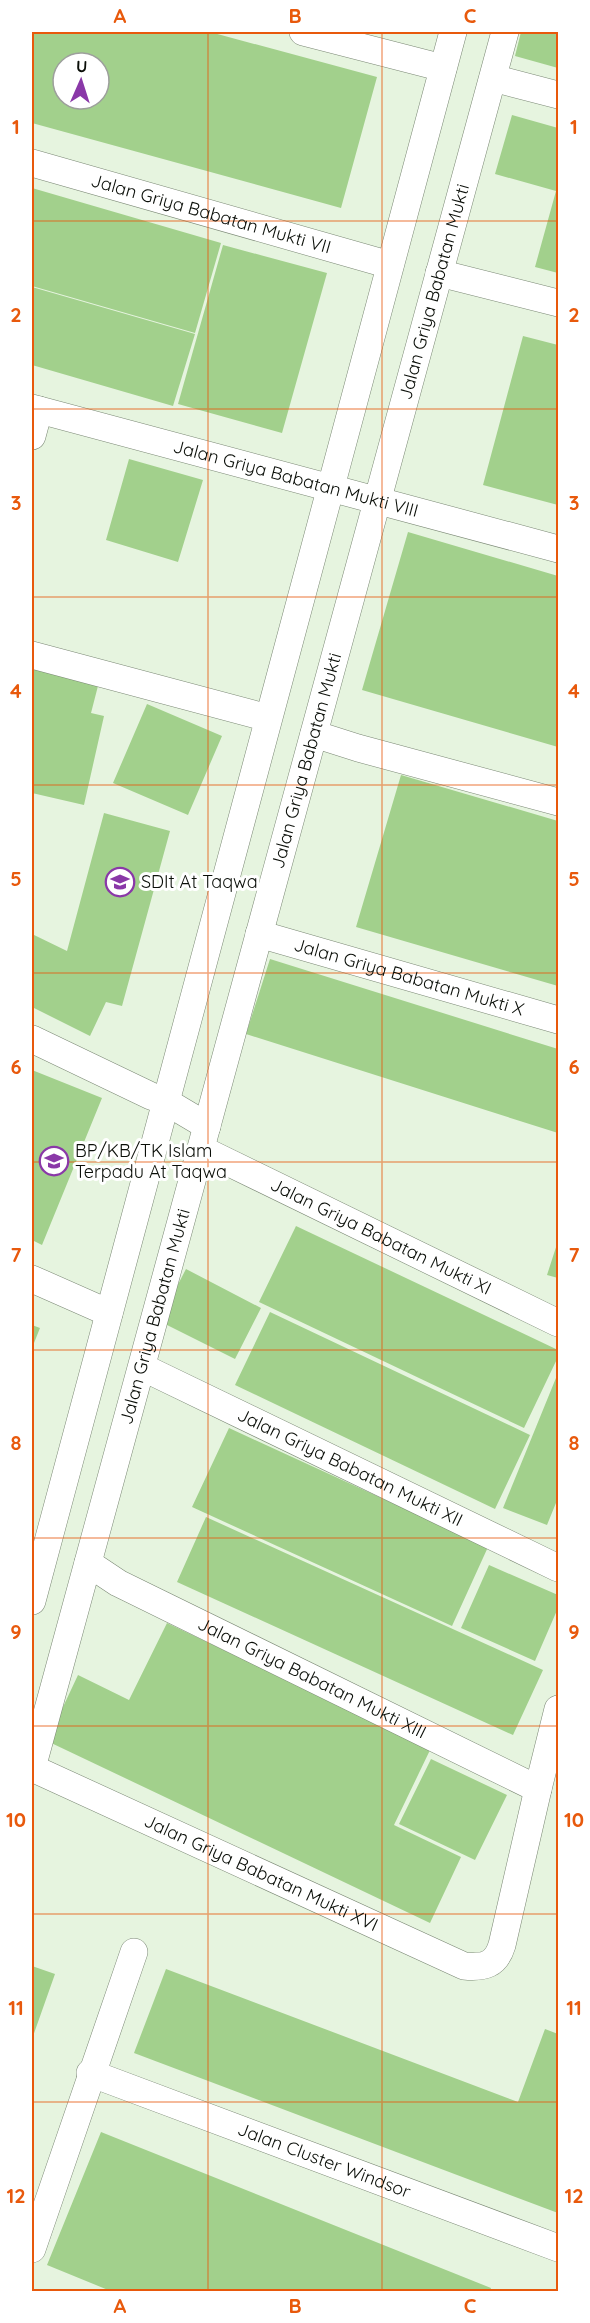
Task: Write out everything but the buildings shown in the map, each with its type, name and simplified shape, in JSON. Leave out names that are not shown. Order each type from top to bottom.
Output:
[{"type":"street","points":[[303,32],[443,68]]},
{"type":"street","points":[[32,1601],[43,1511],[109,1313],[453,32]]},
{"type":"street","name":"Jalan Griya Babatan Mukti","points":[[32,1768],[505,32]]},
{"type":"street","points":[[493,78],[558,95]]},
{"type":"street","name":"Jalan Griya Babatan Mukti VII","points":[[32,163],[390,265]]},
{"type":"street","points":[[439,273],[558,303]]},
{"type":"street","name":"Jalan Griya Babatan Mukti VIII","points":[[34,418],[330,487],[377,502],[558,549]]},
{"type":"street","points":[[32,655],[268,718]]},
{"type":"street","points":[[314,734],[357,748],[558,802]]},
{"type":"street","name":"Jalan Griya Babatan Mukti X","points":[[259,934],[558,1020]]},
{"type":"street","name":"Jalan Griya Babatan Mukti XI","points":[[32,1039],[165,1101],[204,1137],[558,1323]]},
{"type":"street","points":[[32,1279],[109,1313]]},
{"type":"street","name":"Jalan Griya Babatan Mukti XII","points":[[142,1367],[558,1568]]},
{"type":"street","name":"Jalan Griya Babatan Mukti XIII","points":[[88,1563],[118,1583],[537,1789]]},
{"type":"street","points":[[537,1789],[558,1709]]},
{"type":"street","name":"Jalan Griya Babatan Mukti XVI","points":[[32,1768],[464,1966],[479,1968],[491,1964],[499,1956],[537,1789]]},
{"type":"street","points":[[32,2249],[90,2073],[134,1952]]},
{"type":"street","name":"Jalan Cluster Windsor","points":[[90,2073],[558,2248]]},
{"type":"place","name":"SDIt At Taqwa","points":[[120,882]]},
{"type":"place","name":"BP/KB/TK Islam Terpadu At Taqwa","points":[[54,1161]]}]
